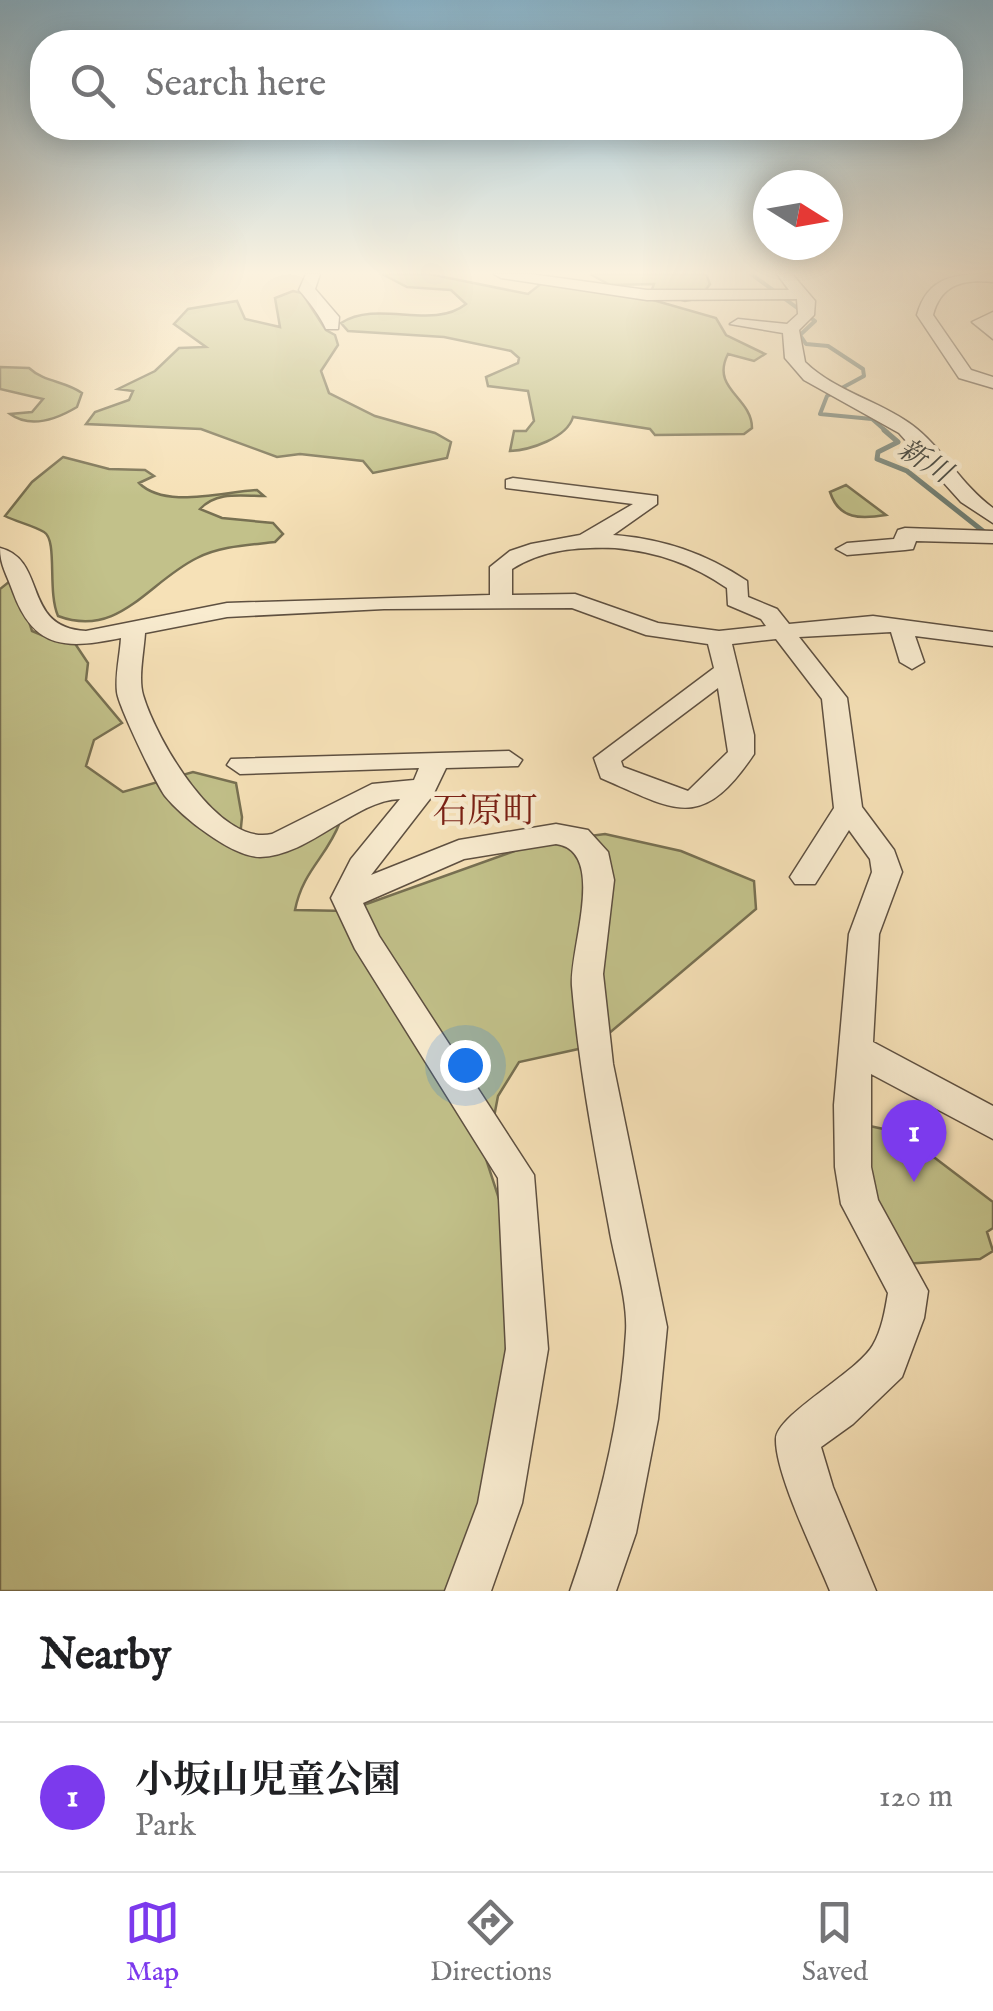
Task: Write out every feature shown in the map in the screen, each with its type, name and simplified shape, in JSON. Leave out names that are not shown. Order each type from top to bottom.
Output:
[{"type":"street","points":[[791,348],[797,364],[817,382],[905,428],[970,504],[993,517]]},
{"type":"street","points":[[948,348],[966,374],[993,383]]},
{"type":"street","points":[[502,602],[499,572],[512,556],[588,539],[625,522],[650,500],[513,484]]},
{"type":"street","points":[[848,549],[905,544],[905,534],[987,537]]},
{"type":"street","points":[[588,539],[682,554],[739,586],[736,600],[769,614],[788,633],[834,698],[840,719],[848,808],[884,857],[887,872],[864,934],[852,1105],[860,1204],[908,1291],[904,1318],[887,1362],[838,1409],[796,1438],[811,1488],[853,1591]]},
{"type":"street","points":[[0,554],[15,568],[34,618],[62,637],[86,638],[227,610],[384,602],[575,601],[654,630],[720,638],[873,623],[993,639]]},
{"type":"street","points":[[900,625],[912,662]]},
{"type":"street","points":[[134,627],[129,693],[176,791],[235,840],[259,847],[278,842],[316,828],[382,790],[430,774],[509,760]]},
{"type":"street","points":[[720,638],[724,671],[741,735],[740,754],[695,800],[678,800],[611,772],[607,758],[724,671]]},
{"type":"street","points":[[240,765],[430,774]]},
{"type":"street","points":[[346,898],[361,866],[430,774]]},
{"type":"street","points":[[805,876],[848,808]]},
{"type":"street","points":[[346,898],[459,850],[556,834],[578,836],[594,852],[599,880],[588,974],[596,1064],[648,1327],[636,1419],[617,1514],[593,1591]]},
{"type":"street","points":[[346,898],[366,941],[516,1175],[527,1350],[500,1503],[468,1591]]},
{"type":"street","points":[[857,1050],[993,1124]]},
{"type":"shaded area","points":[[179,348],[336,348],[321,371],[329,393],[375,416],[435,433],[451,442],[447,458],[373,473],[363,461],[300,454],[277,457],[201,429],[86,424],[95,412],[129,400],[133,391],[118,389],[155,371]]},
{"type":"shaded area","points":[[498,348],[753,348],[765,354],[754,361],[728,354],[724,366],[728,385],[750,417],[752,428],[744,434],[655,435],[650,429],[573,417],[556,437],[510,451],[514,431],[526,431],[534,421],[528,391],[488,386],[486,377],[518,363],[519,358],[511,351]]},
{"type":"shaded area","points":[[0,367],[29,368],[75,389],[82,393],[77,407],[35,422],[10,414],[32,412],[43,399],[0,389]]},
{"type":"shaded area","points":[[63,457],[109,469],[145,470],[154,476],[139,483],[163,495],[194,497],[257,490],[264,496],[222,497],[200,509],[222,518],[273,523],[283,534],[275,542],[225,548],[197,558],[116,614],[79,621],[58,616],[48,537],[5,516],[32,482]]},
{"type":"shaded area","points":[[846,485],[886,515],[860,517],[845,513],[830,492]]},
{"type":"shaded area","points":[[15,577],[32,631],[51,639],[72,639],[88,663],[86,680],[122,723],[94,740],[86,766],[123,792],[193,772],[236,783],[242,817],[240,837],[293,840],[340,822],[309,874],[295,910],[347,911],[537,843],[605,834],[681,851],[754,881],[756,909],[607,1035],[583,1048],[519,1062],[498,1096],[486,1159],[502,1208],[507,1328],[503,1415],[470,1548],[448,1591],[0,1591],[0,589]]},
{"type":"shaded area","points":[[865,1125],[902,1133],[993,1202],[993,1228],[987,1232],[993,1251],[980,1259],[904,1264],[865,1201]]},
{"type":"waterway","name":"新川","points":[[831,348],[863,369],[864,376],[827,396],[820,414],[872,419],[887,432]]},
{"type":"waterway","name":"新川","points":[[884,430],[898,442],[878,452],[877,459],[907,471],[993,539]]},
{"type":"place","name":"小坂山児童公園","points":[[914,1182]]},
{"type":"district","name":"石原町","points":[[485,812]]}]
